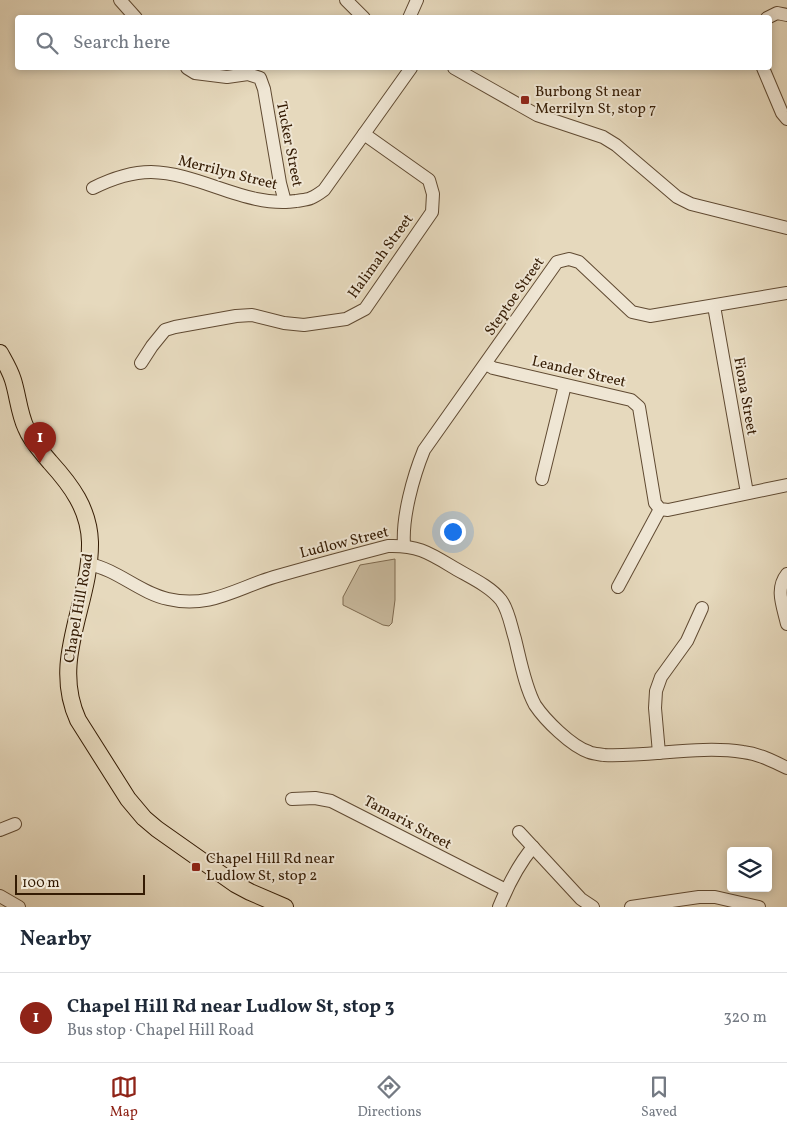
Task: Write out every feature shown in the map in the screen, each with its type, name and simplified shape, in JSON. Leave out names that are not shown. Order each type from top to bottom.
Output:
[{"type":"main road","name":"Chapel Hill Road","points":[[0,353],[9,368],[14,382],[26,428],[38,447],[71,486],[80,502],[87,521],[90,541],[89,564],[67,669],[69,694],[78,720],[128,799],[144,818],[235,884],[285,907]]},
{"type":"street","points":[[120,0],[133,15]]},
{"type":"street","points":[[346,0],[361,15]]},
{"type":"street","points":[[411,15],[416,0]]},
{"type":"street","points":[[772,16],[777,13],[787,15]]},
{"type":"street","name":"Tucker Street","points":[[191,70],[195,73],[227,77],[248,74],[260,78],[264,89],[285,202]]},
{"type":"street","name":"Merrilyn Street","points":[[93,188],[107,181],[132,174],[151,172],[172,174],[266,202],[310,199],[324,190],[411,70]]},
{"type":"street","points":[[457,70],[536,115],[603,137],[616,145],[677,197],[691,204],[787,228]]},
{"type":"street","points":[[764,70],[782,113],[787,119]]},
{"type":"street","name":"Halimah Street","points":[[141,363],[165,330],[175,326],[252,315],[284,323],[304,325],[346,318],[365,308],[432,212],[433,194],[429,180],[364,134]]},
{"type":"street","name":"Steptoe Street","points":[[404,545],[404,521],[424,450],[557,262],[569,259],[580,262],[632,312],[650,316],[787,293]]},
{"type":"street","name":"Fiona Street","points":[[714,306],[747,493]]},
{"type":"street","name":"Leander Street","points":[[486,364],[630,400],[639,408],[654,504],[660,508]]},
{"type":"street","points":[[542,479],[565,385]]},
{"type":"street","points":[[618,587],[660,508],[668,510],[787,485]]},
{"type":"street","name":"Ludlow Street","points":[[89,564],[102,567],[151,593],[168,599],[200,601],[214,600],[273,577],[378,548],[404,545],[414,547],[432,554],[492,590],[502,601],[535,704],[550,723],[577,746],[588,752],[604,756],[720,750],[745,752],[765,758],[787,768]]},
{"type":"street","points":[[787,574],[782,581],[779,591],[787,624]]},
{"type":"street","points":[[659,753],[655,708],[656,691],[662,677],[687,641],[702,608]]},
{"type":"street","name":"Tamarix Street","points":[[292,799],[315,798],[331,801],[506,890]]},
{"type":"street","points":[[0,830],[15,824]]},
{"type":"street","points":[[520,832],[581,899],[593,907]]},
{"type":"street","points":[[499,907],[523,859],[533,847]]},
{"type":"street","points":[[0,896],[19,907]]},
{"type":"street","points":[[631,907],[715,897],[759,907]]},
{"type":"shaded area","points":[[395,559],[395,600],[392,623],[389,626],[383,625],[343,605],[343,597],[360,565]]},
{"type":"place","name":"Burbong St near Merrilyn St, stop 7","points":[[525,100]]},
{"type":"place","name":"Chapel Hill Rd near Ludlow St, stop 3","points":[[40,463]]},
{"type":"place","name":"Chapel Hill Rd near Ludlow St, stop 2","points":[[196,867]]}]
